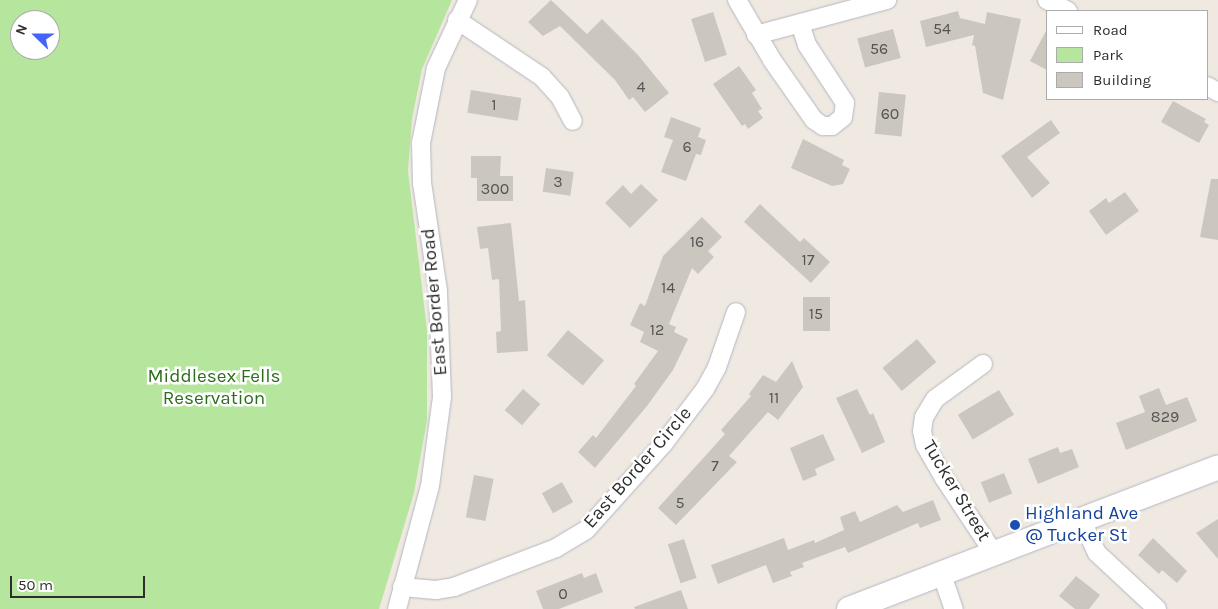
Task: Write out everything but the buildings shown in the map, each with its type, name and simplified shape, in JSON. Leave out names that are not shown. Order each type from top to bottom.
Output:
[{"type":"main road","points":[[849,609],[995,555],[1218,467]]},
{"type":"street","name":"East Border Road","points":[[397,609],[430,486],[442,397],[438,291],[422,182],[421,142],[436,68],[468,0]]},
{"type":"street","points":[[737,0],[756,34],[815,121],[825,126],[834,126],[844,117],[845,103],[807,45],[800,24]]},
{"type":"street","points":[[756,34],[887,0]]},
{"type":"street","points":[[1047,0],[1066,10]]},
{"type":"street","points":[[457,20],[542,77],[560,97],[573,121]]},
{"type":"street","name":"East Border Circle","points":[[402,587],[436,590],[454,587],[556,548],[586,530],[664,443],[705,389],[717,367],[736,312]]},
{"type":"street","name":"Tucker Street","points":[[983,364],[935,399],[924,417],[922,431],[925,445],[944,478],[995,555]]},
{"type":"street","points":[[1082,521],[1096,553],[1157,609]]},
{"type":"street","points":[[942,574],[954,609]]},
{"type":"green space","name":"Middlesex Fells Reservation","points":[[0,0],[452,0],[422,69],[412,119],[408,171],[427,330],[427,420],[414,493],[379,609],[0,609]]},
{"type":"place","name":"Highland Ave @ Tucker St","points":[[1015,525]]}]
